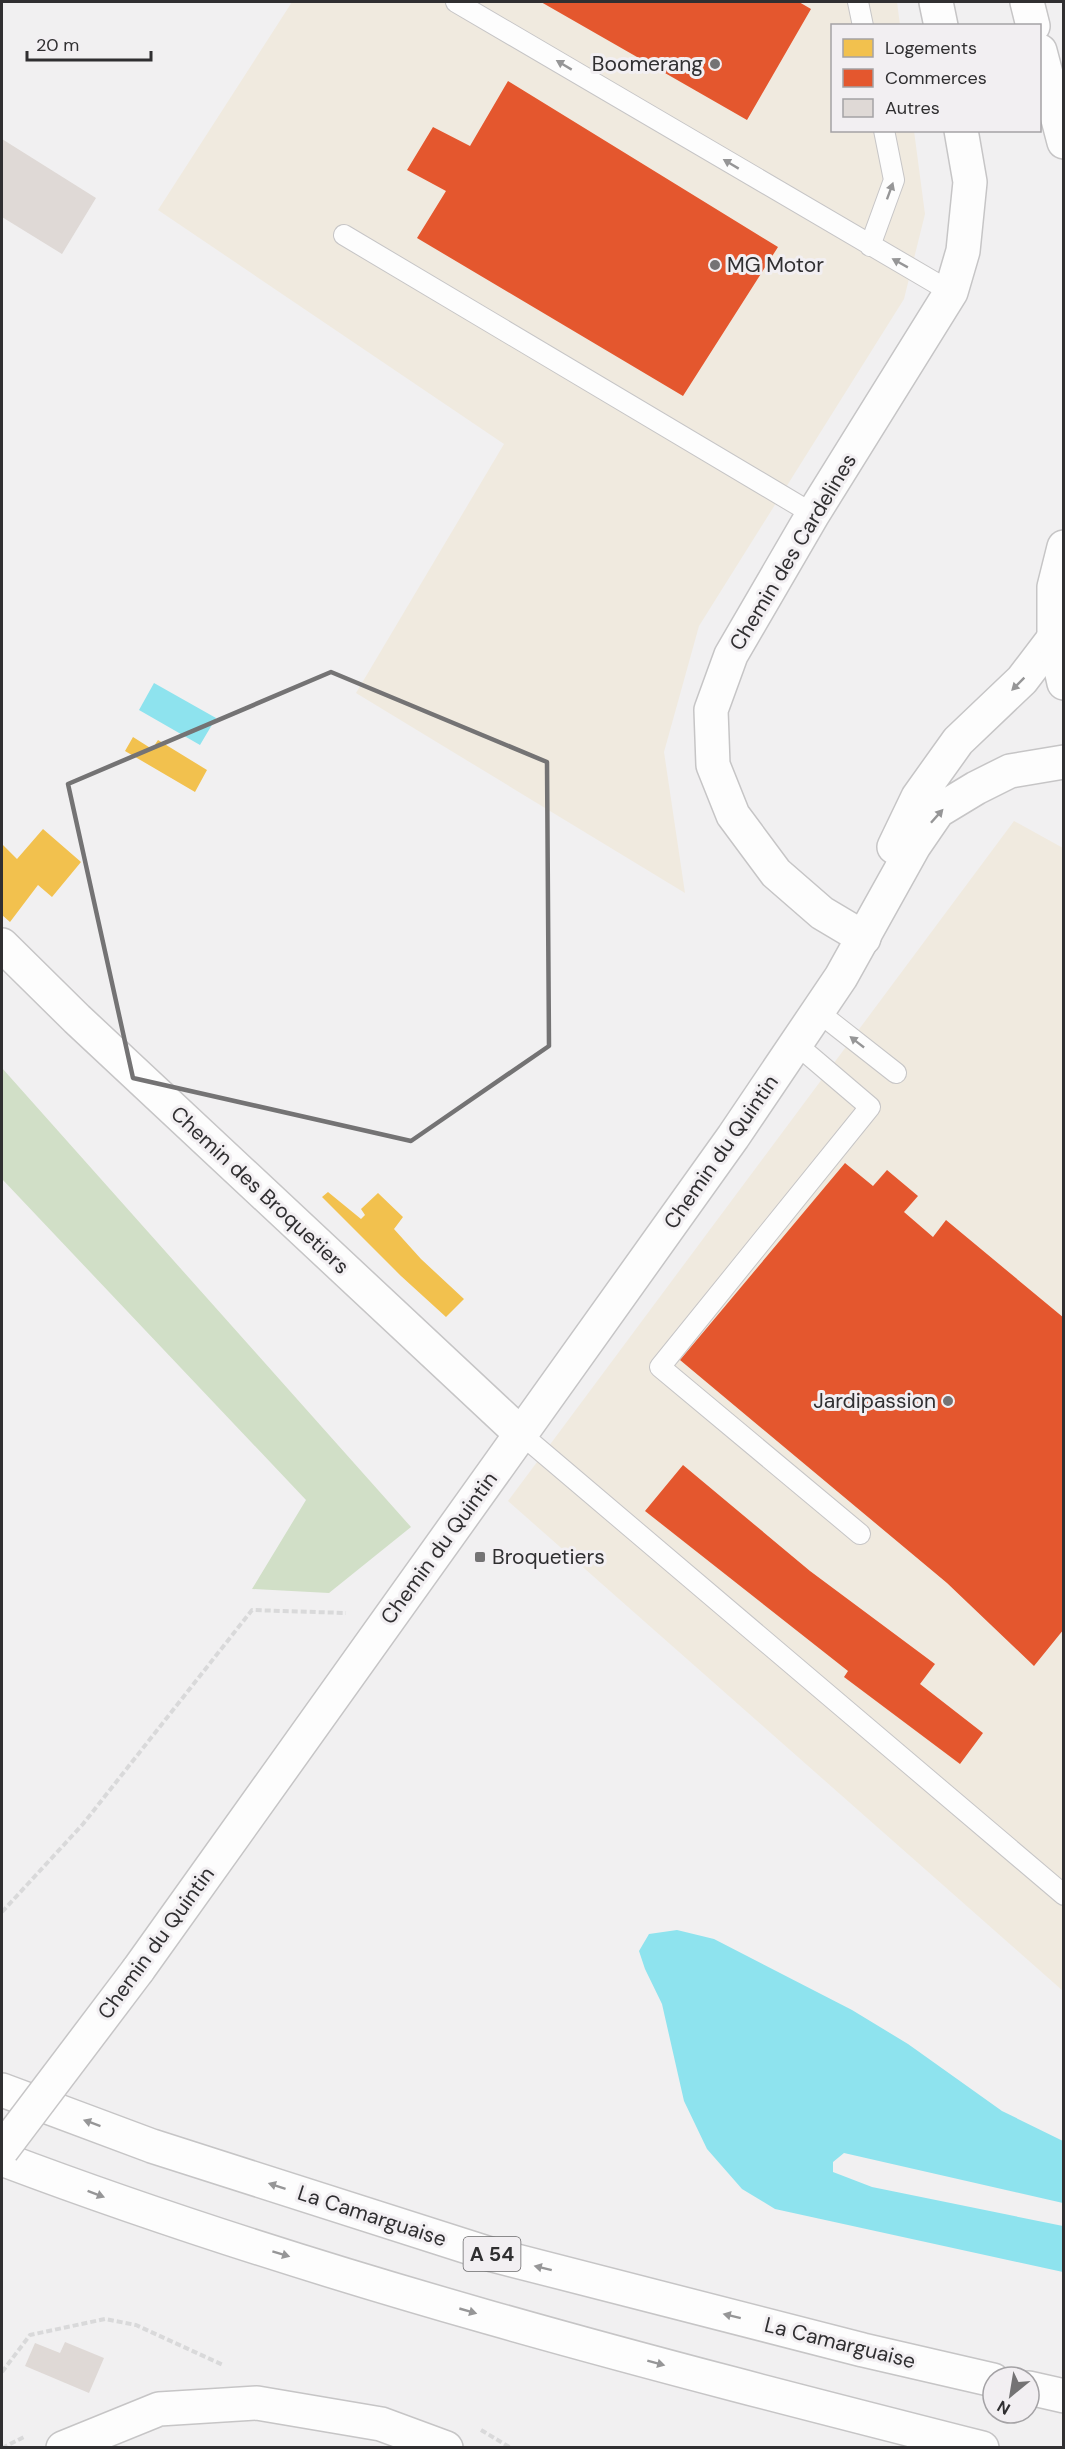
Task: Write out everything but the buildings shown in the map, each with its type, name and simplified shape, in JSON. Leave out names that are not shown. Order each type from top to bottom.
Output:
[{"type":"main road","points":[[936,2],[941,24]]},
{"type":"main road","points":[[1027,2],[1032,24]]},
{"type":"main road","points":[[1041,55],[1064,142]]},
{"type":"main road","name":"Chemin des Cardelines","points":[[864,938],[822,913],[776,873],[733,815],[713,765],[711,710],[731,655],[813,514],[951,292],[963,251],[970,182],[961,132]]},
{"type":"main road","points":[[1064,547],[1054,587],[1054,638],[1064,683]]},
{"type":"main road","name":"Chemin du Quintin","points":[[864,938],[873,891],[918,796],[958,741],[1022,680],[1054,638]]},
{"type":"main road","name":"Chemin du Quintin","points":[[2,2150],[138,1970],[733,1137],[818,1011],[864,938],[914,846],[938,812],[1010,771],[1064,762]]},
{"type":"main road","name":"Chemin des Broquetiers","points":[[2,945],[86,1027],[520,1434]]},
{"type":"main road","name":"La Camarguaise","points":[[2,2090],[152,2146],[493,2254],[863,2350],[981,2377]]},
{"type":"main road","points":[[2,2159],[119,2203],[459,2309],[729,2383],[982,2448]]},
{"type":"main road","points":[[1041,2391],[1064,2396]]},
{"type":"main road","points":[[63,2448],[159,2409],[257,2403],[381,2424],[435,2445]]},
{"type":"lane","points":[[456,2],[951,292]]},
{"type":"lane","points":[[858,2],[863,24]]},
{"type":"lane","points":[[870,246],[894,180],[884,132]]},
{"type":"lane","points":[[344,235],[813,514]]},
{"type":"lane","points":[[818,1011],[896,1073]]},
{"type":"lane","points":[[796,1044],[870,1107],[660,1366],[860,1534]]},
{"type":"lane","points":[[520,1434],[1064,1895]]},
{"type":"path","points":[[2,1912],[83,1824],[252,1610],[392,1614]]},
{"type":"path","points":[[2,2372],[30,2335],[105,2319],[136,2325],[230,2368]]},
{"type":"highlighted area","points":[[331,672],[547,762],[549,1046],[411,1141],[133,1078],[68,784]]},
{"type":"shaded area","points":[[292,2],[897,2],[900,24],[831,24],[831,132],[914,132],[925,214],[904,299],[699,626],[664,752],[685,893],[356,693],[504,444],[158,210]]},
{"type":"shaded area","points":[[1014,821],[1063,848],[1063,1991],[508,1501]]},
{"type":"green space","points":[[2,1068],[411,1527],[329,1593],[252,1589],[306,1500],[2,1179]]},
{"type":"water","points":[[154,683],[216,718],[200,745],[139,710]]},
{"type":"water","points":[[677,1930],[714,1939],[852,2010],[908,2044],[1002,2111],[1063,2141],[1063,2203],[844,2153],[833,2162],[833,2172],[872,2187],[1063,2226],[1063,2272],[775,2209],[742,2189],[707,2149],[684,2101],[662,2004],[639,1951],[649,1934]]},
{"type":"place","name":"Boomerang","points":[[715,64]]},
{"type":"place","name":"MG Motor","points":[[715,265]]},
{"type":"place","name":"Jardipassion","points":[[948,1401]]},
{"type":"place","name":"Broquetiers","points":[[480,1557]]}]
